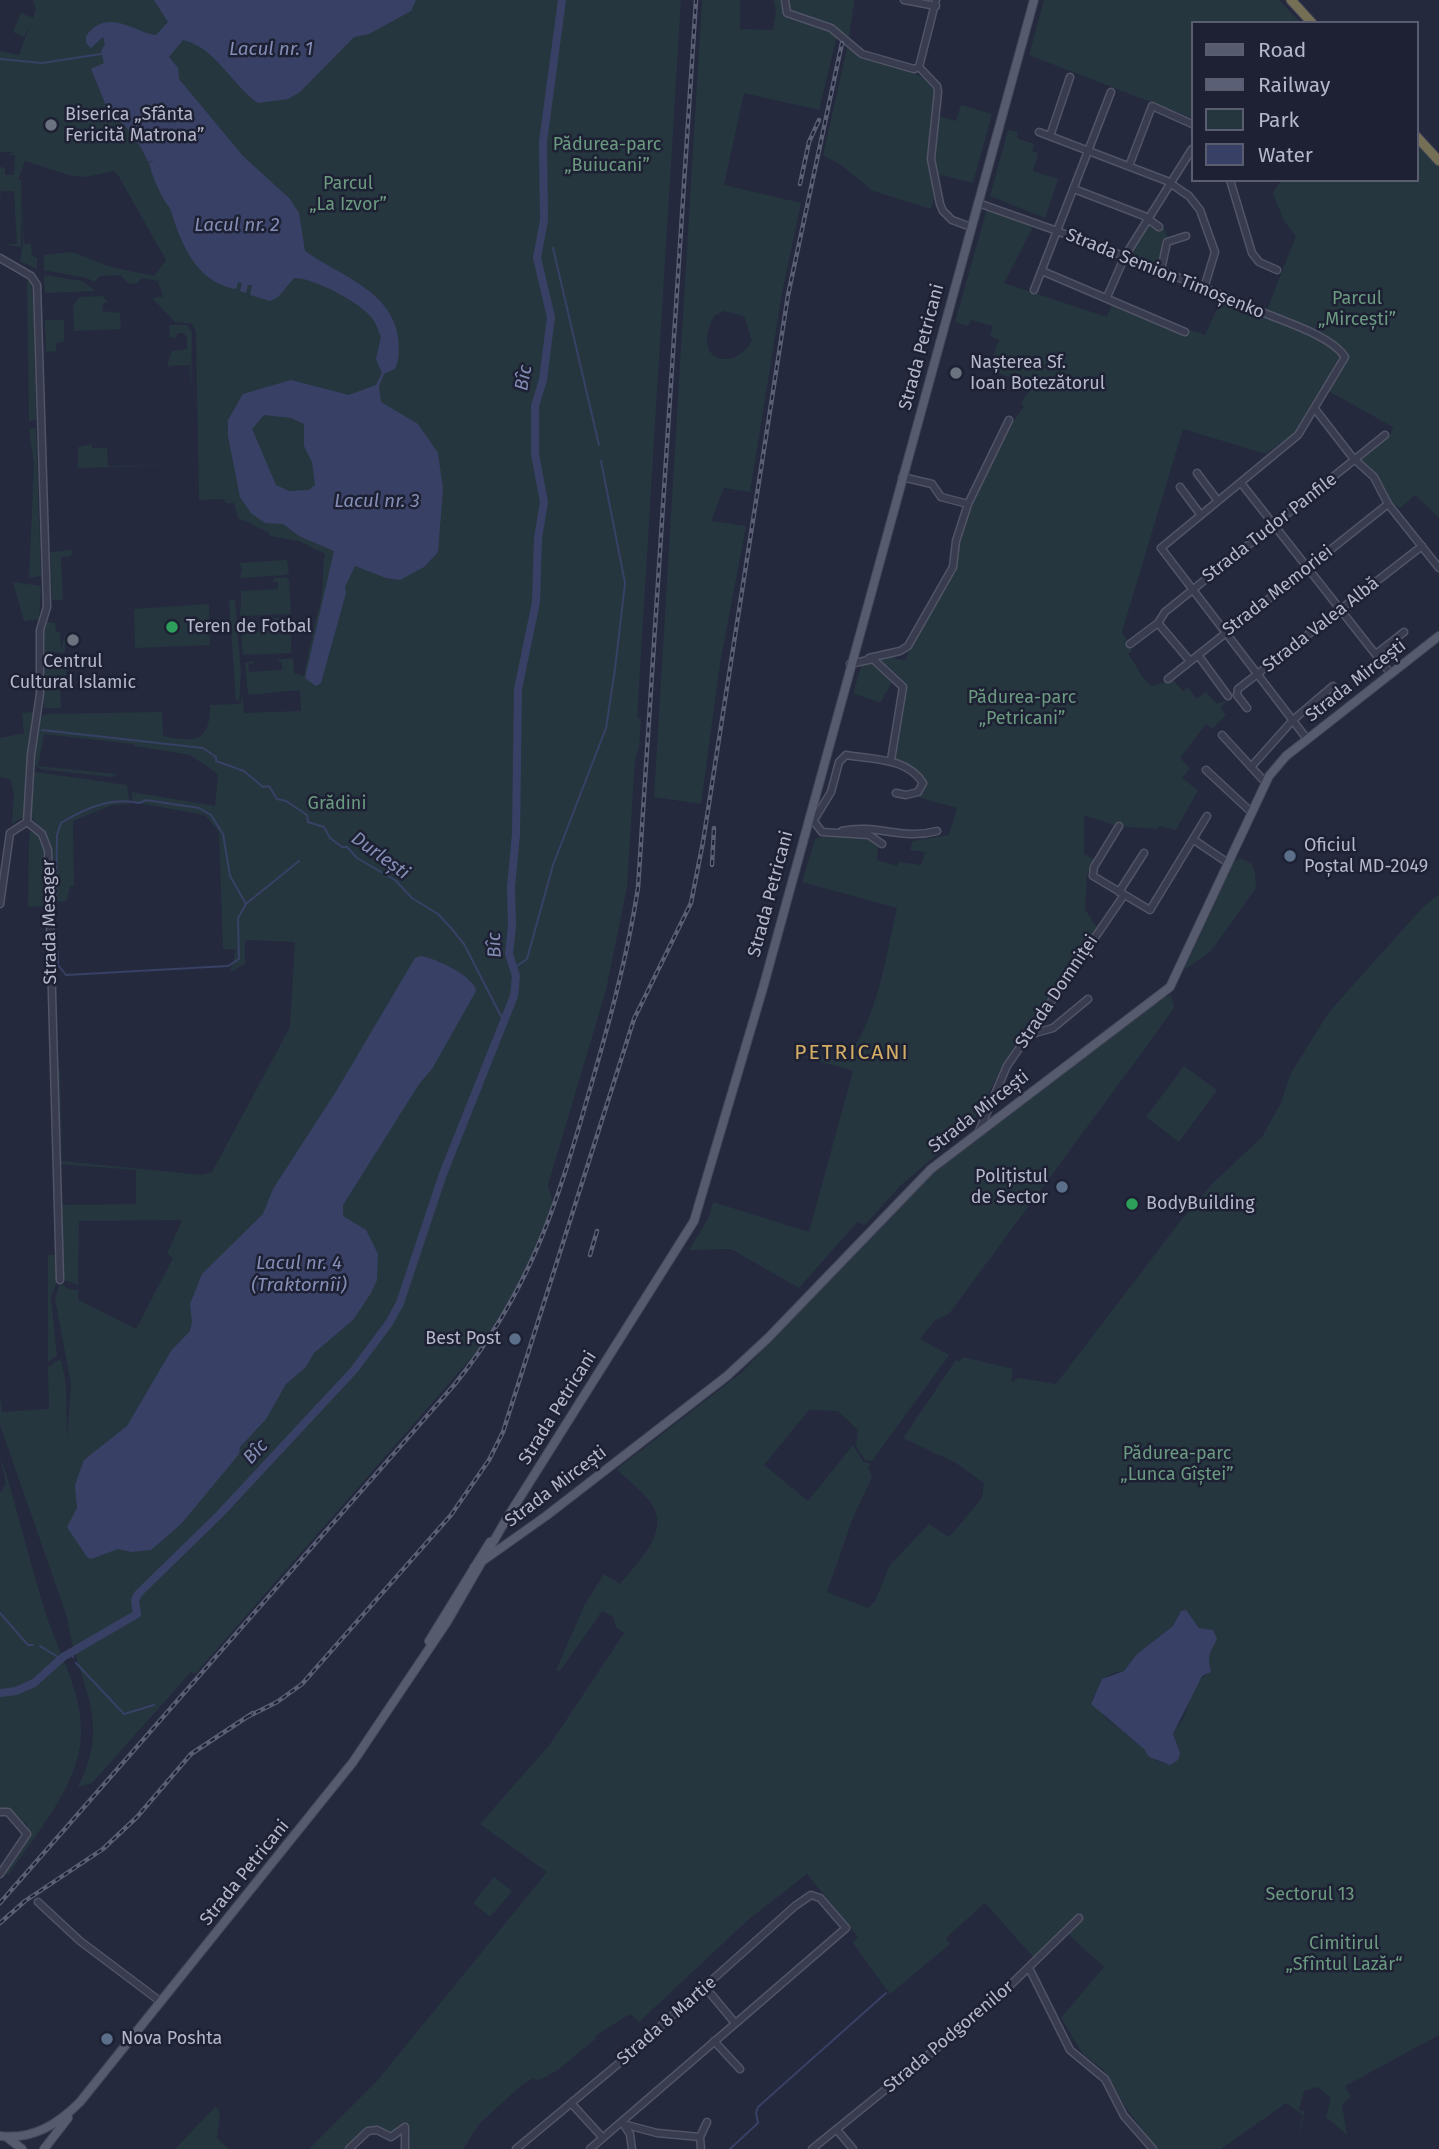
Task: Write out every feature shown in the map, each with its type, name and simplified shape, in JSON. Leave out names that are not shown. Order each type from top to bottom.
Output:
[{"type":"highway","points":[[1291,0],[1310,21]]},
{"type":"highway","points":[[1418,138],[1439,161]]},
{"type":"main road","name":"Strada Petricani","points":[[422,1658],[433,1633],[474,1567],[503,1526],[694,1222],[811,820],[850,664],[1034,0]]},
{"type":"main road","name":"Strada Mircești","points":[[474,1567],[741,1364],[899,1199],[979,1131],[1170,987],[1265,782],[1286,756],[1439,636]]},
{"type":"main road","name":"Strada Petricani","points":[[44,2149],[348,1770],[485,1560],[503,1526]]},
{"type":"main road","name":"Strada Petricani","points":[[1,2137],[29,2135],[46,2129],[80,2102]]},
{"type":"main road","points":[[1,2137],[14,2140],[22,2149]]},
{"type":"street","points":[[785,0],[787,13],[831,28],[862,54],[914,69],[919,66],[937,2],[904,0]]},
{"type":"street","points":[[919,66],[937,86],[938,92],[931,159],[943,211],[952,220],[971,227]]},
{"type":"street","points":[[1050,136],[1070,77]]},
{"type":"street","points":[[1034,290],[1111,92]]},
{"type":"street","points":[[1129,166],[1152,106],[1190,123]]},
{"type":"street","points":[[1039,132],[1129,166],[1170,184],[1189,196],[1205,220],[1215,252],[1204,288]]},
{"type":"street","points":[[1107,297],[1125,256],[1190,152]]},
{"type":"street","points":[[1231,182],[1252,253],[1259,262],[1277,270]]},
{"type":"street","points":[[1074,189],[1144,216],[1159,227]]},
{"type":"street","name":"Strada Semion Timoșenko","points":[[978,203],[1161,270],[1301,328],[1338,348],[1345,357],[1315,409]]},
{"type":"street","points":[[1161,270],[1167,242],[1186,236]]},
{"type":"street","points":[[0,258],[31,276],[37,285],[47,607],[40,630],[40,694],[32,741],[27,822],[10,833],[0,904]]},
{"type":"street","points":[[1042,271],[1185,332]]},
{"type":"street","points":[[1307,739],[1163,553],[1161,546],[1298,435],[1315,409],[1356,460],[1374,477],[1388,504],[1439,568]]},
{"type":"street","points":[[850,664],[900,651],[908,646],[953,567],[956,541],[968,504],[1009,420]]},
{"type":"street","name":"Strada Tudor Panfile","points":[[1130,644],[1158,623],[1165,612],[1191,590],[1385,435]]},
{"type":"street","points":[[1197,473],[1218,501]]},
{"type":"street","points":[[902,477],[932,484],[941,497],[968,504]]},
{"type":"street","points":[[1241,483],[1391,674]]},
{"type":"street","points":[[1180,487],[1200,514]]},
{"type":"street","name":"Strada Memoriei","points":[[1168,679],[1388,504]]},
{"type":"street","name":"Strada Valea Albă","points":[[1247,708],[1238,698],[1237,691],[1422,546]]},
{"type":"street","points":[[1158,623],[1190,661]]},
{"type":"street","points":[[1376,654],[1404,632]]},
{"type":"street","points":[[1198,655],[1228,696]]},
{"type":"street","points":[[869,658],[878,662],[905,691],[891,760]]},
{"type":"street","points":[[1251,766],[1293,720],[1333,686]]},
{"type":"street","points":[[1222,735],[1265,782]]},
{"type":"street","points":[[896,793],[906,795],[918,792],[923,783],[913,771],[891,760],[846,755],[842,758],[831,792],[811,820],[822,832],[866,827],[908,836],[937,831]]},
{"type":"street","points":[[1206,770],[1250,811]]},
{"type":"street","points":[[1119,826],[1093,873],[1150,910],[1207,816]]},
{"type":"street","name":"Strada Mesager","points":[[27,822],[42,834],[48,850],[60,1280]]},
{"type":"street","points":[[842,831],[869,835],[882,844]]},
{"type":"street","points":[[1194,840],[1228,863]]},
{"type":"street","name":"Strada Domniței","points":[[979,1131],[1007,1066],[1122,893],[1144,853]]},
{"type":"street","points":[[1028,1035],[1053,1028],[1087,999]]},
{"type":"street","points":[[0,1812],[7,1811],[27,1834],[0,1874]]},
{"type":"street","name":"Strada 8 Martie","points":[[516,2149],[795,1906],[811,1895],[817,1895],[846,1928],[735,2023]]},
{"type":"street","points":[[38,1902],[80,1941],[161,2001]]},
{"type":"street","name":"Strada Podgorenilor","points":[[812,2149],[990,2005],[1079,1918]]},
{"type":"street","points":[[1029,1968],[1070,2050],[1102,2075],[1127,2121],[1153,2149]]},
{"type":"street","points":[[590,2149],[735,2023],[705,1987]]},
{"type":"street","points":[[715,2041],[740,2069]]},
{"type":"street","points":[[570,2103],[603,2138]]},
{"type":"street","points":[[701,2149],[700,2137],[707,2122]]},
{"type":"street","points":[[622,2123],[657,2133],[700,2137]]},
{"type":"street","points":[[622,2123],[630,2134],[632,2149]]},
{"type":"street","points":[[349,2149],[370,2130],[391,2137],[405,2127],[405,2149]]},
{"type":"street","points":[[837,2130],[853,2149]]},
{"type":"green space","name":"Parcul „La Izvor”","points":[[33,0],[681,0],[637,718],[641,719],[639,748],[635,759],[627,887],[606,990],[548,1185],[553,1202],[535,1249],[515,1290],[479,1349],[195,1674],[191,1672],[92,1783],[78,1787],[93,1740],[93,1720],[67,1617],[0,1425],[0,1396],[2,1412],[49,1409],[48,1367],[61,1359],[66,1385],[67,1439],[71,1384],[55,1299],[60,1283],[68,1289],[78,1290],[78,1300],[136,1329],[173,1258],[167,1254],[182,1220],[79,1221],[78,1285],[62,1279],[61,1205],[136,1204],[136,1170],[59,1164],[56,1071],[60,1069],[62,1161],[202,1175],[212,1172],[290,1027],[295,942],[245,941],[245,964],[230,972],[236,950],[223,949],[219,832],[205,815],[132,802],[132,792],[215,806],[218,774],[190,755],[134,744],[44,734],[38,766],[117,774],[112,777],[40,769],[34,764],[35,733],[42,716],[47,714],[162,712],[163,736],[191,739],[203,734],[207,727],[210,705],[241,704],[242,693],[244,713],[301,711],[300,690],[248,695],[245,663],[255,663],[248,664],[249,672],[282,670],[282,663],[276,660],[293,658],[294,673],[304,676],[321,601],[325,554],[299,541],[270,536],[268,532],[238,518],[234,503],[226,503],[224,499],[199,500],[196,332],[192,324],[175,322],[152,298],[163,297],[158,281],[142,278],[137,283],[129,284],[120,275],[100,276],[94,282],[87,278],[44,270],[44,255],[72,252],[111,267],[154,276],[166,260],[114,171],[85,177],[72,176],[25,161],[18,180],[21,180],[24,244],[31,244],[32,256],[37,258],[37,269],[20,261],[23,243],[21,191],[21,247],[3,244],[17,244],[14,191],[1,191],[0,201],[0,167],[5,168],[5,175],[14,175],[15,155],[7,155],[15,152],[0,152],[0,51],[19,55],[30,25],[24,37],[13,32],[21,13],[33,18],[36,9]]},
{"type":"green space","points":[[702,0],[740,0],[740,29],[773,30],[776,13],[774,0],[854,0],[849,37],[837,36],[819,110],[744,93],[724,185],[801,203],[782,293],[750,492],[724,488],[711,521],[746,526],[720,664],[701,804],[654,797]],"holes":[[[724,311],[744,316],[752,340],[745,350],[727,359],[718,358],[711,353],[707,345],[708,332],[714,316]]]},
{"type":"green space","points":[[1044,0],[1279,0],[1299,21],[1190,21],[1190,117],[1029,55]]},
{"type":"green space","points":[[847,48],[917,74],[932,88],[936,104],[935,115],[956,121],[961,105],[992,114],[973,183],[941,175],[931,209],[873,191],[841,165],[823,155]]},
{"type":"green space","points":[[1008,130],[1018,132],[1017,138],[1034,144],[1032,151],[1038,153],[1033,171],[1058,179],[1045,218],[990,196]]},
{"type":"green space","name":"Pădurea-parc „Petricani”","points":[[1418,146],[1439,168],[1439,518],[1415,495],[1400,508],[1389,501],[1359,460],[1391,434],[1393,427],[1323,388],[1296,432],[1266,454],[1183,429],[1122,632],[1132,650],[1128,654],[1144,679],[1152,686],[1173,680],[1183,691],[1188,687],[1196,699],[1206,692],[1217,704],[1229,700],[1220,707],[1226,715],[1212,729],[1206,724],[1180,758],[1190,768],[1182,778],[1198,790],[1176,830],[1159,826],[1157,829],[1117,826],[1084,815],[1084,854],[1096,860],[1087,875],[1085,909],[1097,928],[1006,1060],[972,1125],[901,1185],[864,1226],[858,1221],[799,1288],[731,1249],[689,1250],[709,1217],[713,1202],[809,1232],[853,1071],[798,1055],[844,1062],[856,1045],[879,988],[897,908],[802,882],[815,839],[839,834],[856,835],[872,840],[878,846],[877,860],[897,866],[899,862],[921,865],[925,852],[910,850],[913,841],[949,835],[957,808],[918,797],[925,782],[914,769],[894,761],[906,687],[894,679],[880,703],[853,693],[862,664],[894,655],[896,659],[905,660],[956,564],[964,518],[986,466],[1024,407],[1021,403],[1033,386],[988,369],[999,340],[990,336],[993,326],[971,320],[968,326],[955,322],[987,209],[1033,227],[1004,283],[1107,317],[1113,302],[1205,335],[1221,301],[1264,318],[1296,236],[1284,221],[1273,193],[1280,182],[1418,182]]},
{"type":"green space","points":[[1149,224],[1159,231],[1163,225],[1168,238],[1162,240],[1161,263],[1158,266],[1130,254]]},
{"type":"green space","points":[[44,275],[82,281],[96,291],[45,293]]},
{"type":"green space","points":[[27,280],[31,283],[33,301],[36,419],[29,422]]},
{"type":"green space","points":[[103,296],[107,302],[103,304],[102,311],[120,313],[121,329],[74,331],[73,305],[80,297]]},
{"type":"green space","points":[[45,320],[64,320],[64,341],[56,344],[56,351],[46,352]]},
{"type":"green space","points":[[170,325],[187,325],[192,332],[191,395],[190,365],[167,366],[172,351],[187,349],[187,337],[183,333],[178,333],[175,338],[169,337]]},
{"type":"green space","points":[[36,428],[41,576],[29,578],[34,464],[29,429]]},
{"type":"green space","points":[[92,444],[92,448],[107,448],[108,466],[189,465],[78,468],[78,447]]},
{"type":"green space","points":[[72,550],[71,556],[61,557],[63,600],[52,600],[50,552]]},
{"type":"green space","points":[[287,560],[289,572],[286,575],[240,578],[242,569],[239,563]]},
{"type":"green space","points":[[286,577],[289,580],[291,614],[240,616],[239,592],[241,615],[241,591],[278,589],[278,582],[273,582],[275,578]]},
{"type":"green space","points":[[13,582],[41,586],[39,619],[24,621]]},
{"type":"green space","points":[[229,600],[235,600],[241,672],[239,701],[236,701]]},
{"type":"green space","name":"Teren de Fotbal","points":[[209,604],[210,645],[135,648],[134,609]]},
{"type":"green space","points":[[291,617],[291,653],[243,655],[241,628],[246,627],[246,631],[280,630],[280,622],[273,622],[273,618]]},
{"type":"green space","points":[[47,622],[55,623],[56,631],[60,632],[61,649],[65,634],[65,653],[45,652],[43,628]]},
{"type":"green space","points":[[63,665],[67,665],[65,685],[60,686],[61,708],[44,708],[45,666],[62,669]]},
{"type":"green space","points":[[21,705],[22,713],[34,712],[25,816],[12,824],[14,793],[10,779],[0,777],[0,738],[24,733]]},
{"type":"green space","points":[[32,773],[127,785],[130,804],[112,805],[73,821],[74,886],[70,886],[67,901],[53,902],[52,899],[51,846],[32,817]]},
{"type":"green space","points":[[35,831],[46,849],[46,906],[28,907],[29,840],[30,832]]},
{"type":"green space","points":[[1239,858],[1251,863],[1255,872],[1256,888],[1210,952],[1184,970],[1234,861]]},
{"type":"green space","name":"Pădurea-parc „Lunca Gîștei”","points":[[1439,894],[1439,2035],[1345,2086],[1351,2097],[1342,2105],[1347,2135],[1326,2117],[1331,2098],[1318,2087],[1304,2091],[1299,2110],[1305,2112],[1295,2149],[1303,2115],[1286,2103],[1221,2149],[1156,2149],[1125,2106],[1104,2070],[1083,2054],[1061,2018],[1104,1967],[1068,1934],[1084,1917],[1080,1913],[1034,1958],[985,1903],[946,1938],[950,1944],[890,1994],[853,1943],[858,1937],[807,1874],[749,1919],[639,2022],[630,2014],[595,2036],[596,2039],[553,2073],[523,2084],[480,2123],[463,2149],[408,2149],[410,2127],[406,2125],[392,2136],[368,2127],[349,2149],[309,2149],[377,2081],[547,1872],[480,1824],[551,1743],[624,1633],[616,1627],[613,1617],[602,1611],[560,1671],[556,1670],[585,1604],[604,1574],[620,1584],[653,1540],[657,1520],[655,1510],[617,1469],[741,1373],[927,1178],[1160,999],[1171,995],[1174,1008],[1149,1043],[949,1314],[935,1320],[920,1339],[949,1355],[872,1461],[865,1460],[856,1446],[858,1430],[838,1411],[809,1410],[764,1465],[808,1501],[853,1445],[863,1461],[871,1464],[868,1467],[872,1477],[852,1520],[827,1592],[868,1608],[875,1601],[890,1565],[929,1524],[947,1536],[951,1535],[982,1498],[984,1483],[956,1463],[903,1438],[956,1360],[960,1362],[963,1357],[1013,1369],[1011,1382],[1019,1378],[1056,1384],[1182,1219],[1212,1184],[1262,1137],[1281,1103],[1290,1075],[1329,1012],[1423,907]],"holes":[[[1186,1610],[1199,1628],[1213,1630],[1216,1639],[1209,1651],[1208,1674],[1199,1681],[1193,1691],[1184,1717],[1173,1734],[1177,1743],[1165,1764],[1149,1757],[1145,1749],[1106,1718],[1092,1699],[1108,1676],[1124,1672],[1137,1654],[1173,1626],[1181,1611]]]},
{"type":"green space","points":[[1184,1066],[1217,1090],[1179,1142],[1146,1117]]},
{"type":"green space","points":[[48,1255],[56,1255],[58,1278],[51,1297],[57,1356],[48,1362]]},
{"type":"green space","points":[[0,1455],[42,1602],[74,1688],[81,1721],[78,1756],[66,1788],[8,1875],[5,1873],[22,1850],[27,1837],[27,1823],[20,1824],[7,1807],[0,1810],[0,1493],[6,1484]]},
{"type":"green space","points":[[494,1877],[512,1891],[490,1917],[473,1903]]},
{"type":"green space","points":[[216,2106],[220,2114],[217,2138],[229,2149],[175,2149]]},
{"type":"water","points":[[154,0],[416,0],[411,11],[369,34],[354,37],[300,92],[288,99],[258,103],[205,50],[183,40],[169,57],[178,68],[179,79],[243,156],[290,199],[299,213],[305,251],[362,286],[385,307],[398,337],[399,353],[395,369],[384,374],[379,386],[381,402],[418,424],[438,453],[443,489],[438,552],[424,567],[400,580],[386,578],[355,566],[345,587],[346,593],[321,683],[316,686],[305,678],[334,551],[299,536],[283,524],[265,523],[251,513],[240,497],[228,436],[228,420],[243,394],[291,380],[349,395],[376,385],[382,373],[376,359],[381,337],[374,321],[365,311],[323,286],[294,278],[278,297],[270,301],[250,295],[252,285],[248,285],[246,293],[240,291],[242,283],[238,282],[236,289],[222,285],[211,279],[193,260],[153,176],[149,163],[154,160],[148,162],[132,135],[122,123],[110,115],[91,69],[104,63],[101,51],[105,44],[103,37],[91,48],[86,43],[86,36],[94,27],[103,23],[121,24],[156,35],[168,22]],"holes":[[[264,415],[291,418],[304,424],[304,446],[312,462],[315,485],[309,490],[289,491],[276,485],[252,429]]]},
{"type":"water","name":"Lacul nr. 4 (Traktornîi)","points":[[421,956],[462,974],[476,991],[432,1069],[419,1084],[343,1205],[343,1216],[366,1230],[378,1254],[377,1280],[371,1293],[353,1320],[314,1353],[305,1368],[286,1384],[266,1419],[240,1447],[239,1454],[181,1524],[151,1550],[131,1552],[118,1549],[91,1559],[87,1557],[67,1527],[77,1508],[75,1485],[84,1460],[127,1426],[171,1351],[190,1331],[190,1304],[202,1274],[263,1214],[273,1189],[337,1090],[415,958]]},
{"type":"water","points":[[1186,1610],[1199,1628],[1213,1630],[1217,1639],[1210,1656],[1211,1672],[1202,1676],[1173,1734],[1180,1753],[1178,1760],[1170,1765],[1149,1757],[1144,1749],[1091,1704],[1102,1679],[1124,1671],[1137,1654],[1173,1626],[1181,1611]]},
{"type":"waterway","name":"Bîc","points":[[0,1693],[16,1691],[34,1683],[63,1657],[137,1614],[135,1600],[138,1594],[220,1514],[354,1370],[389,1323],[400,1303],[443,1174],[514,996],[516,976],[509,954],[516,834],[518,689],[536,602],[538,538],[544,502],[535,454],[535,406],[543,380],[551,317],[537,258],[544,220],[543,142],[562,0]]},
{"type":"waterway","points":[[0,59],[42,63],[101,54]]},
{"type":"waterway","points":[[553,248],[599,445]]},
{"type":"waterway","points":[[514,968],[527,959],[553,865],[606,728],[625,583],[601,461]]},
{"type":"waterway","name":"Durlești","points":[[42,730],[203,748],[216,757],[216,761],[244,771],[263,787],[269,786],[277,799],[286,801],[307,815],[308,822],[324,827],[330,838],[342,847],[347,847],[357,858],[395,880],[412,898],[438,914],[464,944],[505,1024]]},
{"type":"waterway","points":[[56,902],[57,835],[61,823],[100,805],[120,801],[139,803],[146,800],[199,808],[211,815],[223,834],[230,876],[246,904],[238,918],[239,959],[228,966],[66,975],[58,965],[58,952]]},
{"type":"waterway","points":[[247,903],[299,861]]},
{"type":"waterway","points":[[0,1613],[28,1645],[33,1645]]},
{"type":"waterway","points":[[40,1646],[61,1659]]},
{"type":"waterway","name":"Bîc","points":[[71,1651],[73,1657]]},
{"type":"waterway","points":[[76,1663],[124,1714],[154,1705]]},
{"type":"waterway","points":[[730,2149],[758,2123],[758,2107],[886,1993]]},
{"type":"railway","points":[[0,1903],[455,1384],[503,1315],[522,1281],[552,1211],[610,1019],[638,888],[696,0]]},
{"type":"railway","points":[[247,1717],[277,1702],[302,1684],[451,1515],[489,1460],[503,1432],[634,1019],[691,903],[703,842],[788,295],[842,43]]},
{"type":"railway","points":[[800,184],[809,142],[819,120]]},
{"type":"railway","points":[[712,865],[714,828]]},
{"type":"railway","points":[[590,1255],[597,1231]]},
{"type":"railway","points":[[0,1923],[25,1901],[103,1849],[137,1817],[191,1754],[253,1713]]},
{"type":"place","name":"Biserica „Sfânta Fericită Matrona”","points":[[51,125]]},
{"type":"place","name":"Nașterea Sf. Ioan Botezătorul","points":[[956,373]]},
{"type":"place","name":"Teren de Fotbal","points":[[172,627]]},
{"type":"place","name":"Centrul Cultural Islamic","points":[[73,640]]},
{"type":"place","name":"Oficiul Poștal MD-2049","points":[[1290,856]]},
{"type":"place","name":"Polițistul de Sector","points":[[1062,1187]]},
{"type":"place","name":"BodyBuilding","points":[[1132,1204]]},
{"type":"place","name":"Best Post","points":[[515,1339]]},
{"type":"place","name":"Nova Poshta","points":[[107,2039]]},
{"type":"district","name":"PETRICANI","points":[[852,1053]]},
{"type":"water label","name":"Lacul nr. 1","points":[[271,50]]},
{"type":"water label","name":"Lacul nr. 2","points":[[237,226]]},
{"type":"water label","name":"Lacul nr. 3","points":[[377,502]]},
{"type":"park label","name":"Pădurea-parc „Buiucani”","points":[[607,155]]},
{"type":"park label","name":"Parcul „Mircești”","points":[[1357,309]]},
{"type":"park label","name":"Grădini","points":[[337,804]]},
{"type":"park label","name":"Sectorul 13","points":[[1310,1895]]},
{"type":"park label","name":"Cimitirul „Sfîntul Lazăr“","points":[[1344,1954]]}]
